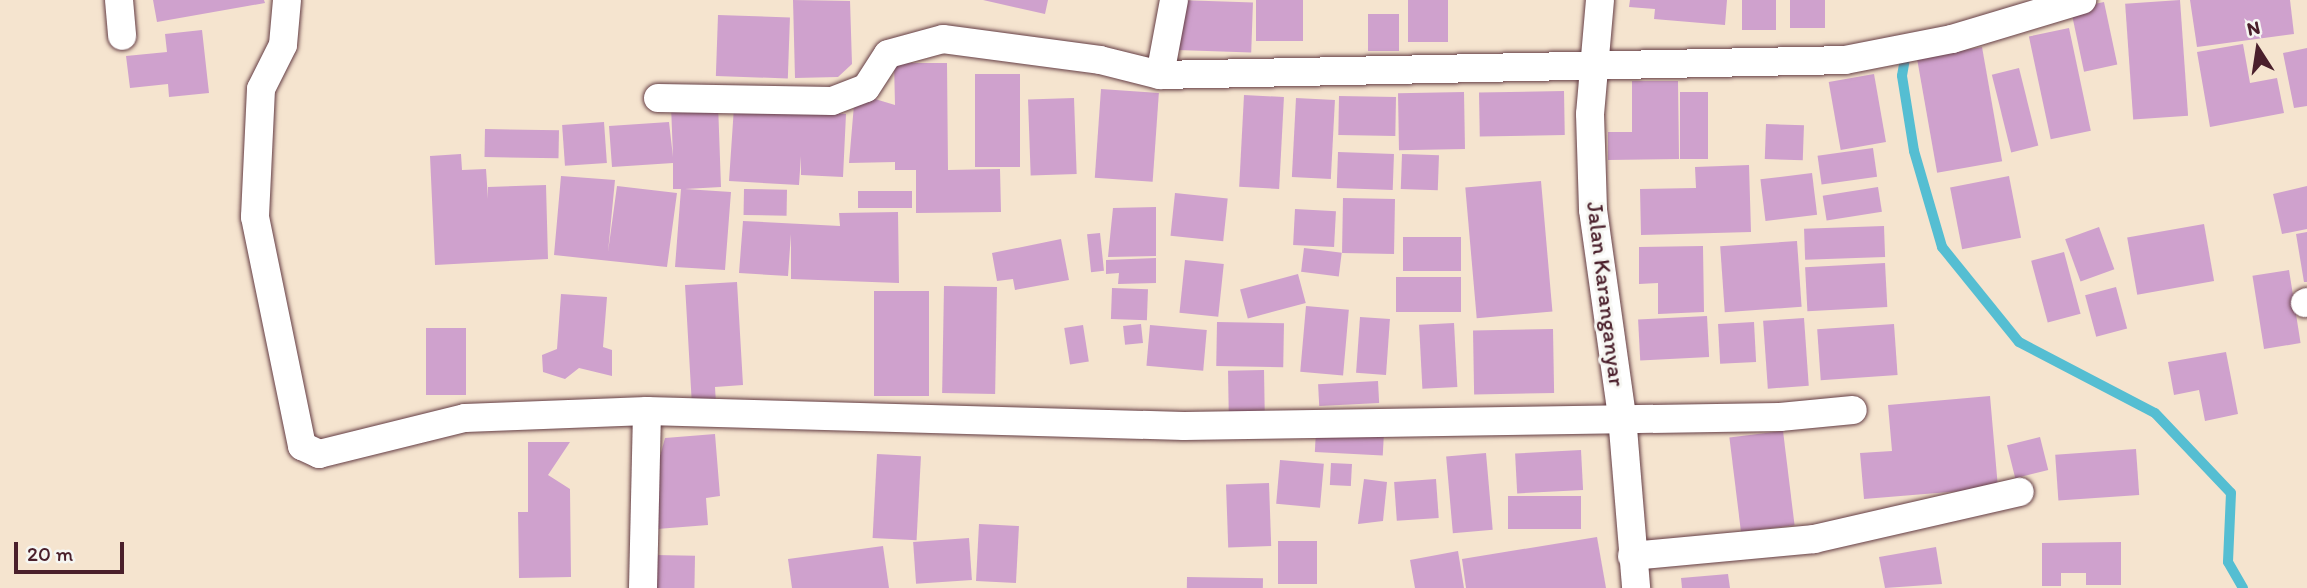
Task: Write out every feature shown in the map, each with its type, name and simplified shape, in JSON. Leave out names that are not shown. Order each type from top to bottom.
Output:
[{"type":"street","points":[[118,0],[122,36]]},
{"type":"street","points":[[287,0],[283,45],[261,89],[256,126],[255,217],[302,446],[319,454],[338,452],[394,431],[465,418],[647,411],[1184,426],[1622,416],[1780,417],[1853,410]]},
{"type":"street","points":[[1160,75],[1174,0]]},
{"type":"street","name":"Jalan Karanganyar","points":[[1600,0],[1594,68],[1593,211],[1622,416],[1636,588]]},
{"type":"street","points":[[658,98],[832,101],[866,88],[888,54],[943,39],[1100,60],[1160,75],[1594,68],[1845,60],[1952,39],[2082,0]]},
{"type":"street","points":[[643,588],[647,411]]},
{"type":"street","points":[[1632,556],[1814,539],[2020,492]]},
{"type":"building","points":[[153,0],[264,0],[265,3],[157,22]]},
{"type":"building","points":[[793,0],[850,1],[852,64],[838,77],[795,78]]},
{"type":"building","points":[[983,0],[1048,0],[1045,14]]},
{"type":"building","points":[[1179,0],[1253,3],[1251,53],[1177,50]]},
{"type":"building","points":[[1256,0],[1303,0],[1303,41],[1256,41]]},
{"type":"building","points":[[1408,0],[1448,0],[1448,42],[1408,42]]},
{"type":"building","points":[[1630,0],[1727,0],[1725,25],[1654,19],[1655,9],[1629,7]]},
{"type":"building","points":[[1742,0],[1776,0],[1776,30],[1742,30]]},
{"type":"building","points":[[1790,0],[1825,0],[1825,28],[1790,28]]},
{"type":"building","points":[[2180,0],[2188,116],[2133,120],[2125,4]]},
{"type":"building","points":[[2190,0],[2290,0],[2294,34],[2197,47]]},
{"type":"building","points":[[2104,2],[2117,65],[2084,72],[2071,9]]},
{"type":"building","points":[[1368,14],[1399,14],[1399,51],[1368,51]]},
{"type":"building","points":[[718,15],[790,18],[788,78],[716,76]]},
{"type":"building","points":[[2069,28],[2091,131],[2051,139],[2029,37]]},
{"type":"building","points":[[202,30],[209,93],[169,97],[168,84],[130,88],[126,56],[167,52],[165,34]]},
{"type":"building","points":[[2243,44],[2250,83],[2277,78],[2284,113],[2210,127],[2197,52]]},
{"type":"building","points":[[1982,47],[2002,161],[1937,173],[1917,58]]},
{"type":"building","points":[[2307,48],[2307,106],[2294,108],[2283,53]]},
{"type":"building","points":[[894,63],[947,63],[948,170],[1000,169],[1001,212],[916,213],[916,170],[895,170],[895,162],[849,163],[855,93],[895,105]]},
{"type":"building","points":[[2019,68],[2038,146],[2011,152],[1992,75]]},
{"type":"building","points":[[975,74],[1020,74],[1020,167],[975,167]]},
{"type":"building","points":[[1874,74],[1886,142],[1841,150],[1829,82]]},
{"type":"building","points":[[1632,81],[1678,81],[1679,159],[1608,160],[1608,132],[1632,132]]},
{"type":"building","points":[[1101,89],[1159,93],[1153,182],[1095,178]]},
{"type":"building","points":[[1564,91],[1565,135],[1480,136],[1479,92]]},
{"type":"building","points":[[1464,92],[1465,149],[1399,150],[1398,93]]},
{"type":"building","points":[[1680,92],[1708,92],[1708,159],[1680,159]]},
{"type":"building","points":[[1244,95],[1284,97],[1279,189],[1239,187]]},
{"type":"building","points":[[1339,96],[1396,97],[1395,136],[1338,135]]},
{"type":"building","points":[[1074,98],[1077,174],[1031,176],[1028,100]]},
{"type":"building","points":[[1296,98],[1335,100],[1331,179],[1292,177]]},
{"type":"building","points":[[718,103],[721,187],[685,189],[731,192],[725,270],[675,267],[681,189],[673,189],[673,163],[612,167],[609,126],[669,122],[673,157],[671,105]]},
{"type":"building","points":[[734,107],[846,114],[843,177],[801,175],[801,156],[799,185],[729,181]]},
{"type":"building","points":[[604,122],[607,163],[565,166],[562,125]]},
{"type":"building","points":[[1766,124],[1804,125],[1803,160],[1765,159]]},
{"type":"building","points":[[485,129],[559,130],[559,158],[485,157]]},
{"type":"building","points":[[1873,148],[1877,177],[1822,185],[1818,156]]},
{"type":"building","points":[[1338,152],[1394,154],[1393,190],[1337,188]]},
{"type":"building","points":[[461,154],[462,170],[486,169],[488,199],[488,187],[546,185],[548,259],[435,265],[430,156]]},
{"type":"building","points":[[1402,154],[1439,155],[1438,190],[1401,189]]},
{"type":"building","points":[[1749,165],[1751,232],[1641,235],[1640,189],[1696,188],[1695,167]]},
{"type":"building","points":[[1812,173],[1817,215],[1766,221],[1760,179]]},
{"type":"building","points":[[561,176],[615,180],[608,252],[617,186],[677,193],[667,267],[554,255]]},
{"type":"building","points":[[2009,176],[2021,238],[1962,249],[1950,187]]},
{"type":"building","points":[[1541,181],[1552,312],[1477,318],[1465,188]]},
{"type":"building","points":[[2307,186],[2307,229],[2282,234],[2273,194]]},
{"type":"building","points":[[1878,187],[1882,212],[1827,220],[1823,196]]},
{"type":"building","points":[[744,189],[787,190],[787,216],[744,215]]},
{"type":"building","points":[[858,191],[912,191],[912,208],[858,208]]},
{"type":"building","points":[[1175,193],[1228,199],[1223,241],[1171,236]]},
{"type":"building","points":[[1343,198],[1395,199],[1394,254],[1342,253]]},
{"type":"building","points":[[1156,207],[1156,256],[1108,257],[1113,208]]},
{"type":"building","points":[[1295,209],[1336,211],[1334,247],[1293,245]]},
{"type":"building","points":[[898,212],[899,283],[791,279],[791,234],[788,276],[739,273],[743,221],[840,226],[839,213]]},
{"type":"building","points":[[2204,224],[2214,281],[2137,295],[2127,238]]},
{"type":"building","points":[[1884,226],[1885,257],[1805,260],[1804,229]]},
{"type":"building","points":[[2099,227],[2114,269],[2081,282],[2065,239]]},
{"type":"building","points":[[2307,232],[2307,282],[2304,282],[2296,234]]},
{"type":"building","points":[[1100,233],[1104,271],[1091,272],[1087,234]]},
{"type":"building","points":[[1403,237],[1461,237],[1461,271],[1403,271]]},
{"type":"building","points":[[1061,239],[1069,280],[1015,290],[1013,279],[997,281],[992,253]]},
{"type":"building","points":[[1797,241],[1802,307],[1725,312],[1720,246]]},
{"type":"building","points":[[1703,246],[1704,312],[1658,314],[1658,283],[1639,284],[1639,247]]},
{"type":"building","points":[[1304,248],[1342,253],[1339,276],[1301,272]]},
{"type":"building","points":[[2064,252],[2081,314],[2048,323],[2031,261]]},
{"type":"building","points":[[1156,258],[1156,283],[1118,284],[1119,273],[1106,274],[1106,260]]},
{"type":"building","points":[[1185,260],[1224,264],[1218,317],[1179,313]]},
{"type":"building","points":[[1885,263],[1887,307],[1807,311],[1805,267]]},
{"type":"building","points":[[2289,270],[2301,343],[2264,349],[2252,276]]},
{"type":"building","points":[[1298,274],[1306,303],[1248,319],[1240,290]]},
{"type":"building","points":[[1396,277],[1461,277],[1461,312],[1396,312]]},
{"type":"building","points":[[737,282],[743,385],[715,387],[716,404],[692,406],[685,285]]},
{"type":"building","points":[[944,286],[997,287],[995,394],[942,393]]},
{"type":"building","points":[[2116,287],[2127,329],[2096,337],[2085,295]]},
{"type":"building","points":[[1112,288],[1148,289],[1147,320],[1111,319]]},
{"type":"building","points":[[874,291],[929,291],[929,396],[874,396]]},
{"type":"building","points":[[561,294],[607,297],[603,347],[612,350],[612,376],[579,368],[565,379],[543,372],[542,355],[557,349]]},
{"type":"building","points":[[1306,306],[1349,310],[1343,375],[1300,372]]},
{"type":"building","points":[[1707,316],[1709,357],[1640,361],[1638,320]]},
{"type":"building","points":[[1360,317],[1390,319],[1386,375],[1356,373]]},
{"type":"building","points":[[1804,318],[1809,386],[1768,389],[1763,321]]},
{"type":"building","points":[[1217,322],[1284,323],[1283,367],[1216,366]]},
{"type":"building","points":[[1754,322],[1756,362],[1720,364],[1718,324]]},
{"type":"building","points":[[1454,323],[1457,387],[1422,389],[1419,325]]},
{"type":"building","points":[[1141,324],[1143,343],[1125,345],[1123,326]]},
{"type":"building","points":[[1894,324],[1898,375],[1821,380],[1817,329]]},
{"type":"building","points":[[1083,325],[1089,362],[1070,365],[1064,328]]},
{"type":"building","points":[[1150,325],[1207,330],[1203,371],[1146,366]]},
{"type":"building","points":[[426,328],[466,328],[466,395],[426,395]]},
{"type":"building","points":[[1553,329],[1554,393],[1474,394],[1473,330]]},
{"type":"building","points":[[2226,352],[2238,414],[2205,421],[2199,390],[2174,395],[2168,362]]},
{"type":"building","points":[[1264,370],[1265,415],[1229,416],[1228,371]]},
{"type":"building","points":[[1378,381],[1379,403],[1319,406],[1318,384]]},
{"type":"building","points":[[1990,396],[1998,488],[1864,499],[1860,453],[1892,451],[1888,405]]},
{"type":"building","points":[[1316,430],[1384,434],[1383,456],[1315,452]]},
{"type":"building","points":[[1783,431],[1795,525],[1741,532],[1729,438]]},
{"type":"building","points":[[715,434],[720,496],[706,498],[708,525],[657,529],[653,482],[665,438]]},
{"type":"building","points":[[2040,437],[2048,470],[2015,478],[2007,445]]},
{"type":"building","points":[[528,442],[570,442],[548,475],[570,489],[571,577],[519,578],[518,512],[528,512]]},
{"type":"building","points":[[2136,449],[2139,495],[2058,501],[2055,455]]},
{"type":"building","points":[[1581,450],[1583,490],[1517,493],[1515,453]]},
{"type":"building","points":[[1486,453],[1493,530],[1453,533],[1446,456]]},
{"type":"building","points":[[877,454],[921,456],[917,540],[873,538]]},
{"type":"building","points":[[1280,460],[1324,464],[1320,508],[1276,504]]},
{"type":"building","points":[[1331,463],[1352,464],[1351,486],[1330,485]]},
{"type":"building","points":[[1364,479],[1387,482],[1383,521],[1358,524]]},
{"type":"building","points":[[1436,479],[1439,518],[1397,521],[1394,482]]},
{"type":"building","points":[[1269,483],[1271,546],[1228,547],[1226,485]]},
{"type":"building","points":[[1508,496],[1581,496],[1581,529],[1508,529]]},
{"type":"building","points":[[979,524],[1019,526],[1016,583],[976,581]]},
{"type":"building","points":[[1597,537],[1606,588],[1466,588],[1462,559]]},
{"type":"building","points":[[969,538],[972,580],[916,584],[913,542]]},
{"type":"building","points":[[1278,541],[1317,541],[1317,584],[1278,584]]},
{"type":"building","points":[[2121,542],[2121,585],[2086,585],[2086,573],[2061,573],[2061,586],[2042,586],[2042,543]]},
{"type":"building","points":[[883,546],[889,588],[792,588],[788,559]]},
{"type":"building","points":[[1936,547],[1942,584],[1885,588],[1879,557]]},
{"type":"building","points":[[1458,551],[1464,588],[1415,588],[1410,560]]},
{"type":"building","points":[[655,555],[695,556],[694,588],[654,588]]},
{"type":"building","points":[[1728,574],[1730,588],[1682,588],[1681,578]]},
{"type":"building","points":[[1187,577],[1263,578],[1263,588],[1187,588]]},
{"type":"waterway","points":[[1906,53],[1902,76],[1914,151],[1942,247],[2019,342],[2155,413],[2231,493],[2228,562],[2243,588]]}]
